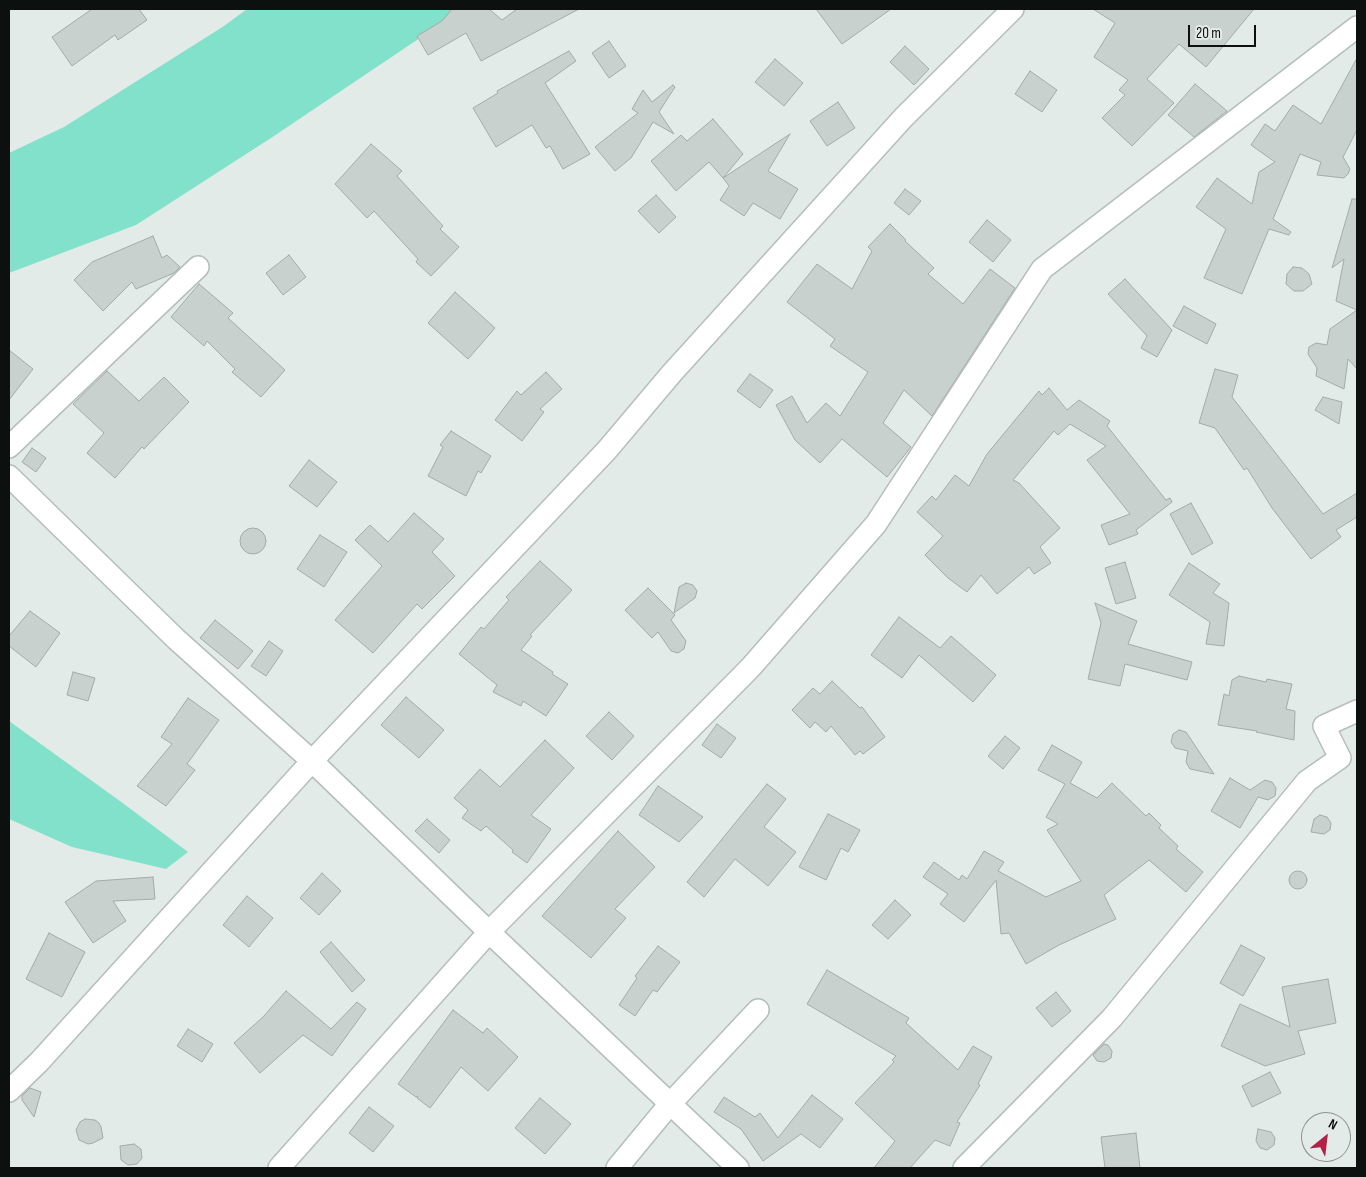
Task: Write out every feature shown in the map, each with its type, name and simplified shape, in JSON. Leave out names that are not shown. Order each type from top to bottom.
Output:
[{"type":"street","points":[[9,1091],[39,1062],[312,761],[608,450],[672,373],[904,117],[1012,9]]},
{"type":"street","points":[[279,1168],[489,932],[751,667],[876,524],[1042,269],[1357,27]]},
{"type":"street","points":[[9,447],[198,268]]},
{"type":"street","points":[[9,476],[176,640],[312,761],[738,1168]]},
{"type":"street","points":[[964,1168],[1112,1018],[1307,781],[1340,758],[1324,726],[1357,710]]},
{"type":"street","points":[[617,1168],[669,1104],[758,1010]]},
{"type":"green space","points":[[247,9],[463,9],[271,138],[136,225],[9,273],[9,153],[64,127],[224,26]]},
{"type":"green space","points":[[9,721],[188,852],[166,869],[72,847],[9,819]]},
{"type":"building","points":[[92,9],[139,9],[147,20],[118,40],[115,35],[72,66],[52,37]]},
{"type":"building","points":[[452,9],[489,9],[502,20],[517,9],[579,9],[481,61],[466,33],[428,55],[417,36],[442,21]]},
{"type":"building","points":[[816,9],[891,9],[842,44]]},
{"type":"building","points":[[1093,9],[1254,9],[1206,67],[1179,44],[1147,79],[1174,103],[1132,146],[1102,118],[1125,95],[1119,90],[1128,80],[1094,57],[1115,23]]},
{"type":"building","points":[[609,41],[626,66],[609,78],[592,53]]},
{"type":"building","points":[[905,46],[929,69],[914,85],[890,62]]},
{"type":"building","points":[[569,51],[576,61],[545,83],[590,154],[563,169],[550,146],[546,148],[532,125],[496,147],[473,108],[498,93],[497,91]]},
{"type":"building","points":[[1357,58],[1357,130],[1343,157],[1350,169],[1348,174],[1344,178],[1317,175],[1321,162],[1300,154],[1273,219],[1291,232],[1289,235],[1269,229],[1242,294],[1204,278],[1226,229],[1196,207],[1217,178],[1252,204],[1259,172],[1275,162],[1251,145],[1265,124],[1275,131],[1293,105],[1321,124]]},
{"type":"building","points":[[775,59],[803,83],[784,106],[755,82]]},
{"type":"building","points":[[1030,71],[1057,90],[1042,112],[1015,94]]},
{"type":"building","points":[[1195,84],[1227,111],[1194,137],[1168,115]]},
{"type":"building","points":[[673,85],[675,87],[659,112],[674,134],[653,122],[631,158],[615,171],[595,147],[638,113],[632,109],[643,90],[652,102]]},
{"type":"building","points":[[838,102],[855,128],[827,146],[810,121]]},
{"type":"building","points":[[713,119],[743,154],[723,178],[709,162],[676,191],[651,161],[681,135],[687,141]]},
{"type":"building","points":[[790,134],[768,171],[798,189],[780,219],[753,203],[744,216],[720,200],[729,186],[723,178]]},
{"type":"building","points":[[371,144],[402,171],[397,176],[443,226],[440,229],[459,247],[431,276],[416,262],[418,259],[374,211],[367,218],[335,184]]},
{"type":"building","points":[[905,189],[921,201],[909,215],[894,203]]},
{"type":"building","points":[[656,195],[676,217],[659,233],[638,211]]},
{"type":"building","points":[[1352,199],[1357,199],[1357,310],[1336,301],[1344,259],[1332,268]]},
{"type":"building","points":[[987,220],[1011,240],[993,262],[969,242]]},
{"type":"building","points":[[890,224],[934,268],[928,274],[963,304],[990,269],[1015,288],[932,416],[904,390],[883,423],[911,447],[887,477],[842,439],[820,463],[795,440],[776,405],[792,396],[807,423],[826,403],[840,416],[868,372],[830,346],[835,339],[787,302],[817,264],[852,289],[872,251],[868,247]]},
{"type":"building","points":[[153,236],[162,258],[167,255],[180,267],[174,273],[136,289],[132,282],[103,311],[74,280],[92,262]]},
{"type":"building","points":[[289,255],[306,277],[283,295],[266,273]]},
{"type":"building","points":[[1293,267],[1302,268],[1309,274],[1312,284],[1303,291],[1294,291],[1286,284],[1287,274]]},
{"type":"building","points":[[1125,279],[1172,330],[1157,357],[1141,348],[1147,336],[1108,294]]},
{"type":"building","points":[[199,284],[233,313],[228,318],[285,370],[261,397],[232,372],[235,369],[207,341],[204,346],[171,317]]},
{"type":"building","points":[[455,292],[495,328],[468,359],[428,323]]},
{"type":"building","points":[[1184,306],[1216,324],[1207,344],[1173,326]]},
{"type":"building","points":[[1357,310],[1357,369],[1348,359],[1344,389],[1316,376],[1317,368],[1308,354],[1309,347],[1316,343],[1327,345],[1330,329]]},
{"type":"building","points":[[9,350],[33,369],[9,400]]},
{"type":"building","points":[[1215,369],[1238,375],[1232,397],[1323,514],[1357,493],[1357,517],[1336,530],[1341,537],[1311,559],[1272,508],[1247,468],[1244,470],[1215,428],[1199,423]]},
{"type":"building","points":[[107,371],[139,401],[164,377],[189,402],[144,449],[142,447],[115,478],[87,453],[104,433],[73,404]]},
{"type":"building","points":[[546,372],[562,389],[540,409],[544,412],[522,441],[495,420],[517,391],[521,395]]},
{"type":"building","points":[[750,374],[773,390],[760,408],[737,391]]},
{"type":"building","points":[[1049,388],[1067,410],[1079,400],[1110,421],[1107,426],[1166,500],[1170,498],[1172,502],[1136,530],[1138,534],[1109,545],[1101,525],[1130,514],[1087,460],[1106,446],[1070,424],[1058,435],[1054,431],[1013,480],[1019,483],[1060,528],[1040,547],[1051,563],[1034,574],[1029,567],[997,594],[981,575],[967,592],[948,578],[925,555],[943,536],[917,512],[932,496],[936,500],[955,475],[969,486],[987,454],[1039,391],[1042,395]]},
{"type":"building","points":[[1323,397],[1342,402],[1339,424],[1315,410]]},
{"type":"building","points":[[451,431],[491,456],[481,473],[478,471],[466,496],[428,476],[443,447],[440,445]]},
{"type":"building","points":[[32,448],[46,458],[36,472],[22,462]]},
{"type":"building","points":[[309,460],[337,482],[317,507],[289,486]]},
{"type":"building","points":[[1191,503],[1213,543],[1192,555],[1170,514]]},
{"type":"building","points":[[414,513],[444,539],[432,552],[455,576],[422,609],[417,604],[373,653],[335,620],[382,566],[355,540],[370,525],[388,542]]},
{"type":"building","points":[[253,528],[262,532],[266,541],[262,550],[253,554],[244,550],[240,541],[244,532]]},
{"type":"building","points":[[320,535],[347,552],[324,587],[297,569]]},
{"type":"building","points":[[540,561],[572,590],[530,635],[532,636],[521,650],[568,684],[546,716],[523,701],[521,706],[493,692],[497,685],[459,654],[481,627],[484,629],[509,600],[506,597]]},
{"type":"building","points":[[1125,562],[1136,598],[1116,604],[1105,568]]},
{"type":"building","points":[[1189,563],[1220,584],[1213,593],[1229,603],[1224,646],[1206,644],[1210,622],[1169,595]]},
{"type":"building","points":[[686,583],[693,585],[697,591],[695,598],[674,613],[679,587]]},
{"type":"building","points":[[648,588],[675,615],[671,620],[686,641],[684,649],[678,653],[671,651],[658,632],[652,638],[625,610]]},
{"type":"building","points":[[1095,603],[1137,621],[1128,644],[1192,662],[1187,680],[1125,664],[1120,686],[1088,679],[1101,623]]},
{"type":"building","points":[[30,611],[60,633],[36,667],[9,646],[9,636]]},
{"type":"building","points":[[899,617],[940,648],[951,636],[996,675],[973,702],[919,655],[902,678],[871,655]]},
{"type":"building","points":[[215,620],[253,651],[238,669],[200,638]]},
{"type":"building","points":[[269,641],[283,651],[266,676],[251,666]]},
{"type":"building","points":[[73,672],[95,678],[88,701],[67,695]]},
{"type":"building","points":[[1239,676],[1266,682],[1267,679],[1292,684],[1286,709],[1295,711],[1294,740],[1257,731],[1218,725],[1224,694],[1229,696],[1232,680]]},
{"type":"building","points":[[832,681],[860,708],[862,707],[885,737],[863,754],[860,751],[855,755],[831,726],[826,732],[815,722],[810,728],[792,710],[813,688],[820,694]]},
{"type":"building","points":[[406,697],[444,730],[419,758],[381,725]]},
{"type":"building","points":[[188,698],[219,720],[187,764],[195,770],[166,806],[137,786],[172,744],[161,737]]},
{"type":"building","points":[[609,712],[634,736],[612,760],[586,736]]},
{"type":"building","points":[[717,724],[736,738],[721,758],[702,745]]},
{"type":"building","points":[[1179,730],[1186,732],[1214,774],[1190,769],[1186,762],[1188,751],[1175,748],[1171,742],[1173,734]]},
{"type":"building","points":[[1005,736],[1020,748],[1003,769],[988,756]]},
{"type":"building","points":[[545,740],[574,768],[531,815],[551,829],[527,863],[512,852],[513,850],[486,826],[481,831],[462,818],[468,810],[454,798],[480,769],[500,787]]},
{"type":"building","points":[[1052,745],[1082,762],[1070,783],[1097,798],[1112,783],[1146,816],[1149,813],[1161,825],[1159,828],[1178,846],[1176,849],[1203,872],[1186,892],[1149,860],[1104,895],[1116,919],[1059,945],[1026,964],[1009,933],[1001,934],[996,880],[964,922],[940,904],[948,894],[923,877],[934,862],[959,880],[962,875],[967,879],[984,851],[1004,862],[998,871],[1046,897],[1081,881],[1047,830],[1058,824],[1046,817],[1065,784],[1038,770]]},
{"type":"building","points":[[1230,778],[1250,790],[1265,780],[1272,782],[1276,788],[1275,796],[1268,800],[1258,797],[1240,828],[1211,811]]},
{"type":"building","points":[[767,784],[786,799],[764,827],[796,852],[768,886],[735,859],[704,897],[687,882]]},
{"type":"building","points":[[658,786],[703,817],[679,842],[639,815]]},
{"type":"building","points":[[828,814],[860,830],[848,852],[841,848],[826,880],[799,867]]},
{"type":"building","points":[[1320,815],[1327,817],[1331,823],[1330,830],[1324,834],[1311,832],[1314,819]]},
{"type":"building","points":[[427,819],[450,840],[439,853],[415,831]]},
{"type":"building","points":[[618,831],[655,867],[615,909],[626,918],[591,958],[542,916]]},
{"type":"building","points":[[1294,871],[1302,871],[1307,876],[1305,887],[1294,889],[1289,884],[1289,876]]},
{"type":"building","points":[[322,873],[341,891],[319,915],[300,898]]},
{"type":"building","points":[[153,877],[155,899],[113,901],[126,921],[93,943],[65,902],[96,881]]},
{"type":"building","points":[[247,896],[273,918],[249,947],[223,925]]},
{"type":"building","points":[[895,900],[911,915],[888,939],[872,925]]},
{"type":"building","points":[[49,933],[85,952],[62,997],[26,979]]},
{"type":"building","points":[[331,942],[365,980],[352,992],[320,952]]},
{"type":"building","points":[[1241,945],[1265,958],[1243,996],[1220,983]]},
{"type":"building","points":[[658,946],[680,962],[657,992],[653,990],[635,1016],[619,1005],[637,978],[635,976]]},
{"type":"building","points":[[827,970],[909,1018],[906,1023],[958,1070],[973,1046],[992,1057],[978,1084],[980,1085],[957,1122],[960,1123],[950,1146],[935,1140],[910,1168],[874,1168],[895,1141],[855,1103],[894,1062],[892,1060],[896,1056],[807,1004]]},
{"type":"building","points":[[1328,979],[1336,1023],[1298,1031],[1305,1054],[1265,1066],[1221,1046],[1240,1004],[1290,1027],[1282,987]]},
{"type":"building","points":[[286,991],[331,1029],[357,1002],[366,1009],[332,1056],[303,1035],[260,1073],[234,1043],[263,1017]]},
{"type":"building","points":[[1056,992],[1071,1011],[1052,1027],[1036,1008]]},
{"type":"building","points":[[453,1010],[483,1033],[487,1028],[518,1057],[488,1091],[461,1067],[430,1108],[417,1098],[418,1096],[416,1097],[398,1084]]},
{"type":"building","points":[[188,1029],[213,1044],[202,1062],[177,1046]]},
{"type":"building","points":[[1104,1044],[1108,1045],[1112,1051],[1111,1058],[1104,1062],[1097,1061],[1093,1055]]},
{"type":"building","points":[[1270,1072],[1281,1093],[1252,1107],[1242,1086]]},
{"type":"building","points":[[30,1088],[41,1092],[34,1117],[22,1100],[22,1096]]},
{"type":"building","points":[[812,1095],[843,1119],[820,1148],[801,1134],[763,1161],[741,1129],[714,1112],[724,1097],[755,1117],[760,1113],[778,1138]]},
{"type":"building","points":[[540,1098],[571,1124],[545,1154],[515,1128]]},
{"type":"building","points":[[369,1107],[394,1126],[373,1152],[349,1133]]},
{"type":"building","points":[[85,1119],[95,1120],[99,1123],[103,1138],[88,1144],[79,1140],[76,1130],[80,1122]]},
{"type":"building","points":[[1258,1129],[1271,1132],[1275,1138],[1274,1145],[1267,1150],[1260,1148],[1256,1141]]},
{"type":"building","points":[[1136,1133],[1140,1168],[1105,1168],[1101,1137]]},
{"type":"building","points":[[134,1144],[141,1149],[142,1158],[137,1164],[128,1165],[121,1160],[120,1146]]}]
